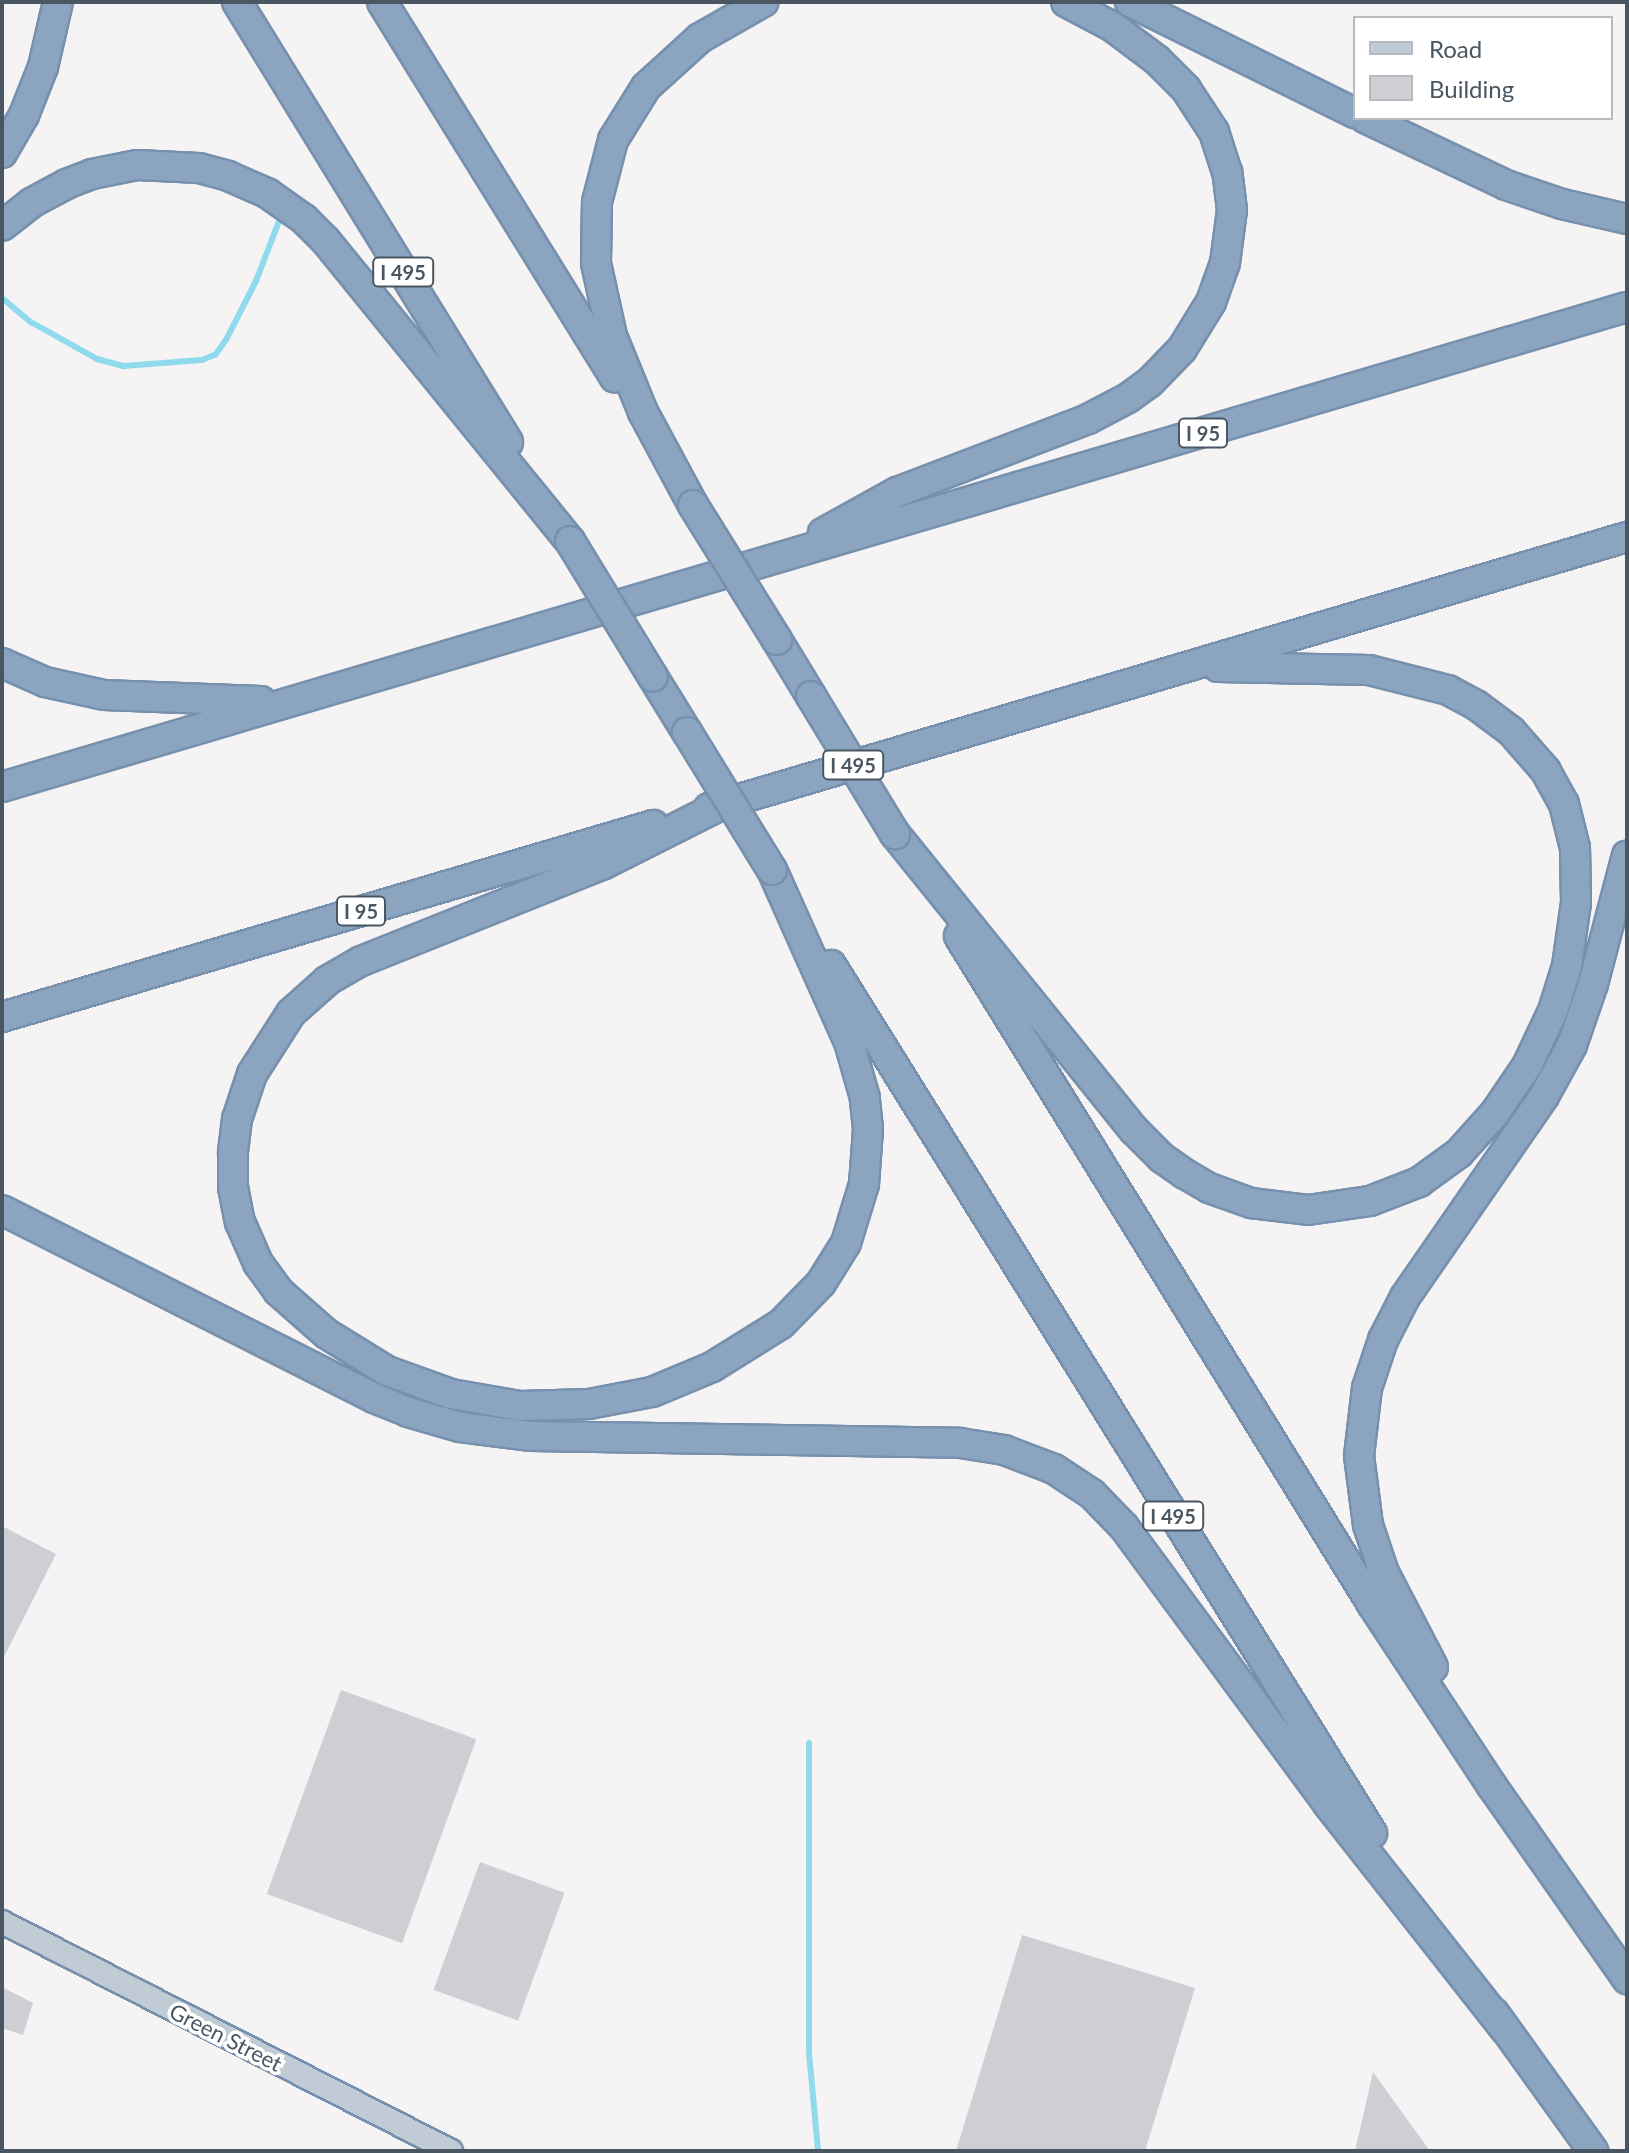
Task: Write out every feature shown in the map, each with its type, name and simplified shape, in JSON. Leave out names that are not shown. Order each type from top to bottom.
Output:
[{"type":"highway","points":[[2,153],[24,115],[43,67],[58,2]]},
{"type":"highway","name":"I 495","points":[[237,2],[1332,1772],[1504,2028],[1593,2151]]},
{"type":"highway","name":"I 495","points":[[382,2],[1372,1604],[1533,1846],[1627,1979]]},
{"type":"highway","points":[[693,505],[643,412],[612,336],[597,272],[597,202],[613,140],[646,87],[700,38],[763,2]]},
{"type":"highway","points":[[779,558],[897,492],[1088,419],[1128,398],[1150,382],[1182,349],[1211,302],[1228,250],[1232,210],[1224,158],[1208,120],[1186,89],[1147,51],[1113,27],[1066,2]]},
{"type":"highway","points":[[1130,2],[1353,112]]},
{"type":"highway","points":[[1369,120],[1506,185],[1562,204],[1627,219]]},
{"type":"highway","points":[[2,226],[54,189],[92,174],[137,165],[168,164],[214,172],[267,193],[304,219],[326,241],[570,541]]},
{"type":"highway","name":"I 95","points":[[2,787],[1627,307]]},
{"type":"highway","name":"I 95","points":[[2,1017],[1627,537]]},
{"type":"highway","points":[[2,663],[45,682],[104,695],[177,701],[294,701]]},
{"type":"highway","points":[[895,834],[1134,1130],[1174,1167],[1209,1188],[1237,1199],[1266,1206],[1308,1210],[1370,1201],[1419,1182],[1468,1144],[1504,1101],[1534,1053],[1556,1004],[1570,949],[1576,888],[1573,836],[1559,793],[1539,761],[1511,731],[1476,705],[1433,685],[1351,668],[1185,667]]},
{"type":"highway","points":[[721,805],[604,864],[361,961],[327,981],[291,1013],[263,1052],[248,1085],[233,1153],[233,1187],[240,1222],[258,1263],[278,1291],[327,1334],[387,1371],[459,1397],[520,1406],[589,1404],[652,1392],[712,1367],[781,1324],[821,1283],[846,1243],[864,1184],[868,1129],[861,1080],[849,1042],[772,870]]},
{"type":"highway","points":[[1533,1846],[1408,1622],[1377,1558],[1361,1490],[1361,1420],[1377,1355],[1405,1297],[1544,1096],[1572,1045],[1591,992],[1627,855]]},
{"type":"highway","points":[[2,1210],[374,1398],[408,1412],[460,1427],[531,1436],[960,1443],[1004,1450],[1054,1469],[1092,1494],[1124,1527],[1328,1804],[1504,2028]]},
{"type":"main road","name":"Green Street","points":[[2,1922],[451,2151]]},
{"type":"building","points":[[2,1526],[56,1554],[2,1661]]},
{"type":"building","points":[[341,1690],[476,1739],[402,1943],[267,1894]]},
{"type":"building","points":[[480,1862],[565,1893],[518,2021],[433,1990]]},
{"type":"building","points":[[1022,1935],[1195,1988],[1145,2151],[956,2151]]},
{"type":"building","points":[[2,1987],[33,2003],[23,2035],[2,2028]]},
{"type":"building","points":[[1373,2072],[1430,2151],[1355,2151]]},
{"type":"waterway","points":[[2,298],[31,322],[97,359],[124,366],[202,360],[216,354],[227,338],[256,281],[279,221]]},
{"type":"waterway","points":[[809,1743],[809,2052],[818,2151]]}]
